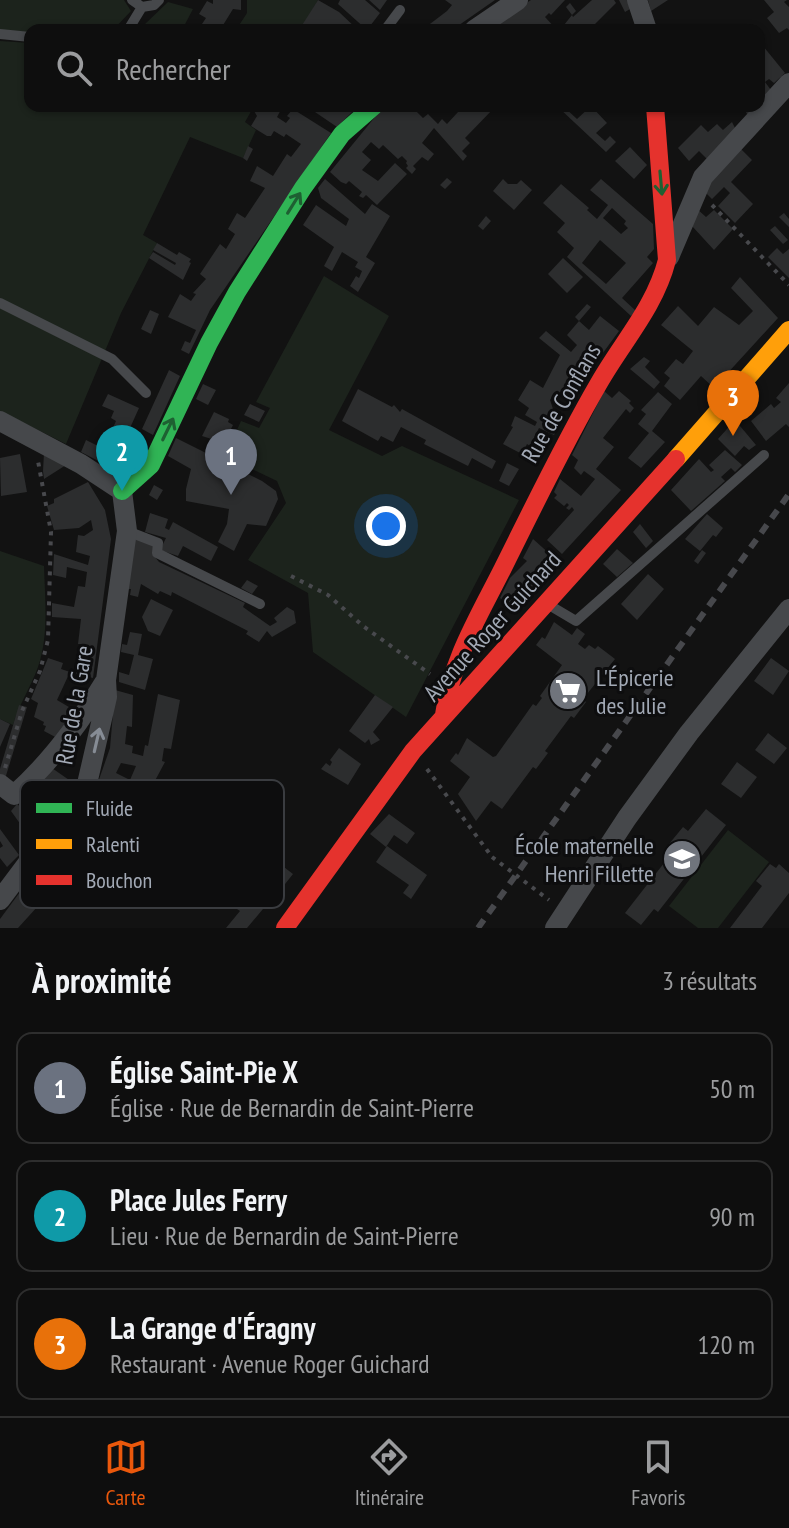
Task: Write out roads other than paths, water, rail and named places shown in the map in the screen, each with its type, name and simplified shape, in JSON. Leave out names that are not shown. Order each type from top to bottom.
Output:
[{"type":"street","points":[[483,24],[518,0]]},
{"type":"street","points":[[637,0],[645,24]]},
{"type":"street","points":[[765,109],[789,83]]},
{"type":"street","points":[[0,421],[81,464],[122,491],[143,474],[151,465],[216,330],[303,188],[342,134],[367,112]]},
{"type":"street","name":"Rue de Conflans","points":[[444,716],[446,691],[524,524],[601,379],[657,296],[667,260],[655,112]]},
{"type":"street","points":[[667,260],[703,177],[762,112]]},
{"type":"street","name":"Avenue Roger Guichard","points":[[285,928],[413,751],[789,330]]},
{"type":"street","name":"Avenue Roger Guichard","points":[[754,372],[789,341]]},
{"type":"street","name":"Rue de la Gare","points":[[88,780],[107,697],[106,680],[127,531],[122,491]]},
{"type":"street","points":[[555,928],[627,818],[689,733],[789,609]]},
{"type":"street","points":[[30,780],[78,726],[106,680]]},
{"type":"street","points":[[4,776],[14,795],[20,789]]},
{"type":"street","name":"Rue de la Gare","points":[[0,900],[20,873]]},
{"type":"lane","points":[[132,0],[142,7],[154,5],[159,0]]},
{"type":"lane","points":[[132,24],[142,7]]},
{"type":"lane","points":[[390,24],[400,10]]},
{"type":"lane","points":[[0,34],[24,36]]},
{"type":"lane","points":[[0,303],[112,359],[146,393]]},
{"type":"lane","points":[[545,603],[576,621],[764,455]]},
{"type":"lane","points":[[127,531],[158,543],[157,553],[260,604]]},
{"type":"railway","points":[[478,928],[789,494]]},
{"type":"place","name":"La Grange d'Éragny","points":[[733,436]]},
{"type":"place","name":"Place Jules Ferry","points":[[122,491]]},
{"type":"place","name":"Église Saint-Pie X","points":[[231,495]]},
{"type":"place","name":"L'Épicerie des Julie","points":[[568,691]]},
{"type":"place","name":"École maternelle Henri Fillette","points":[[682,859]]}]
